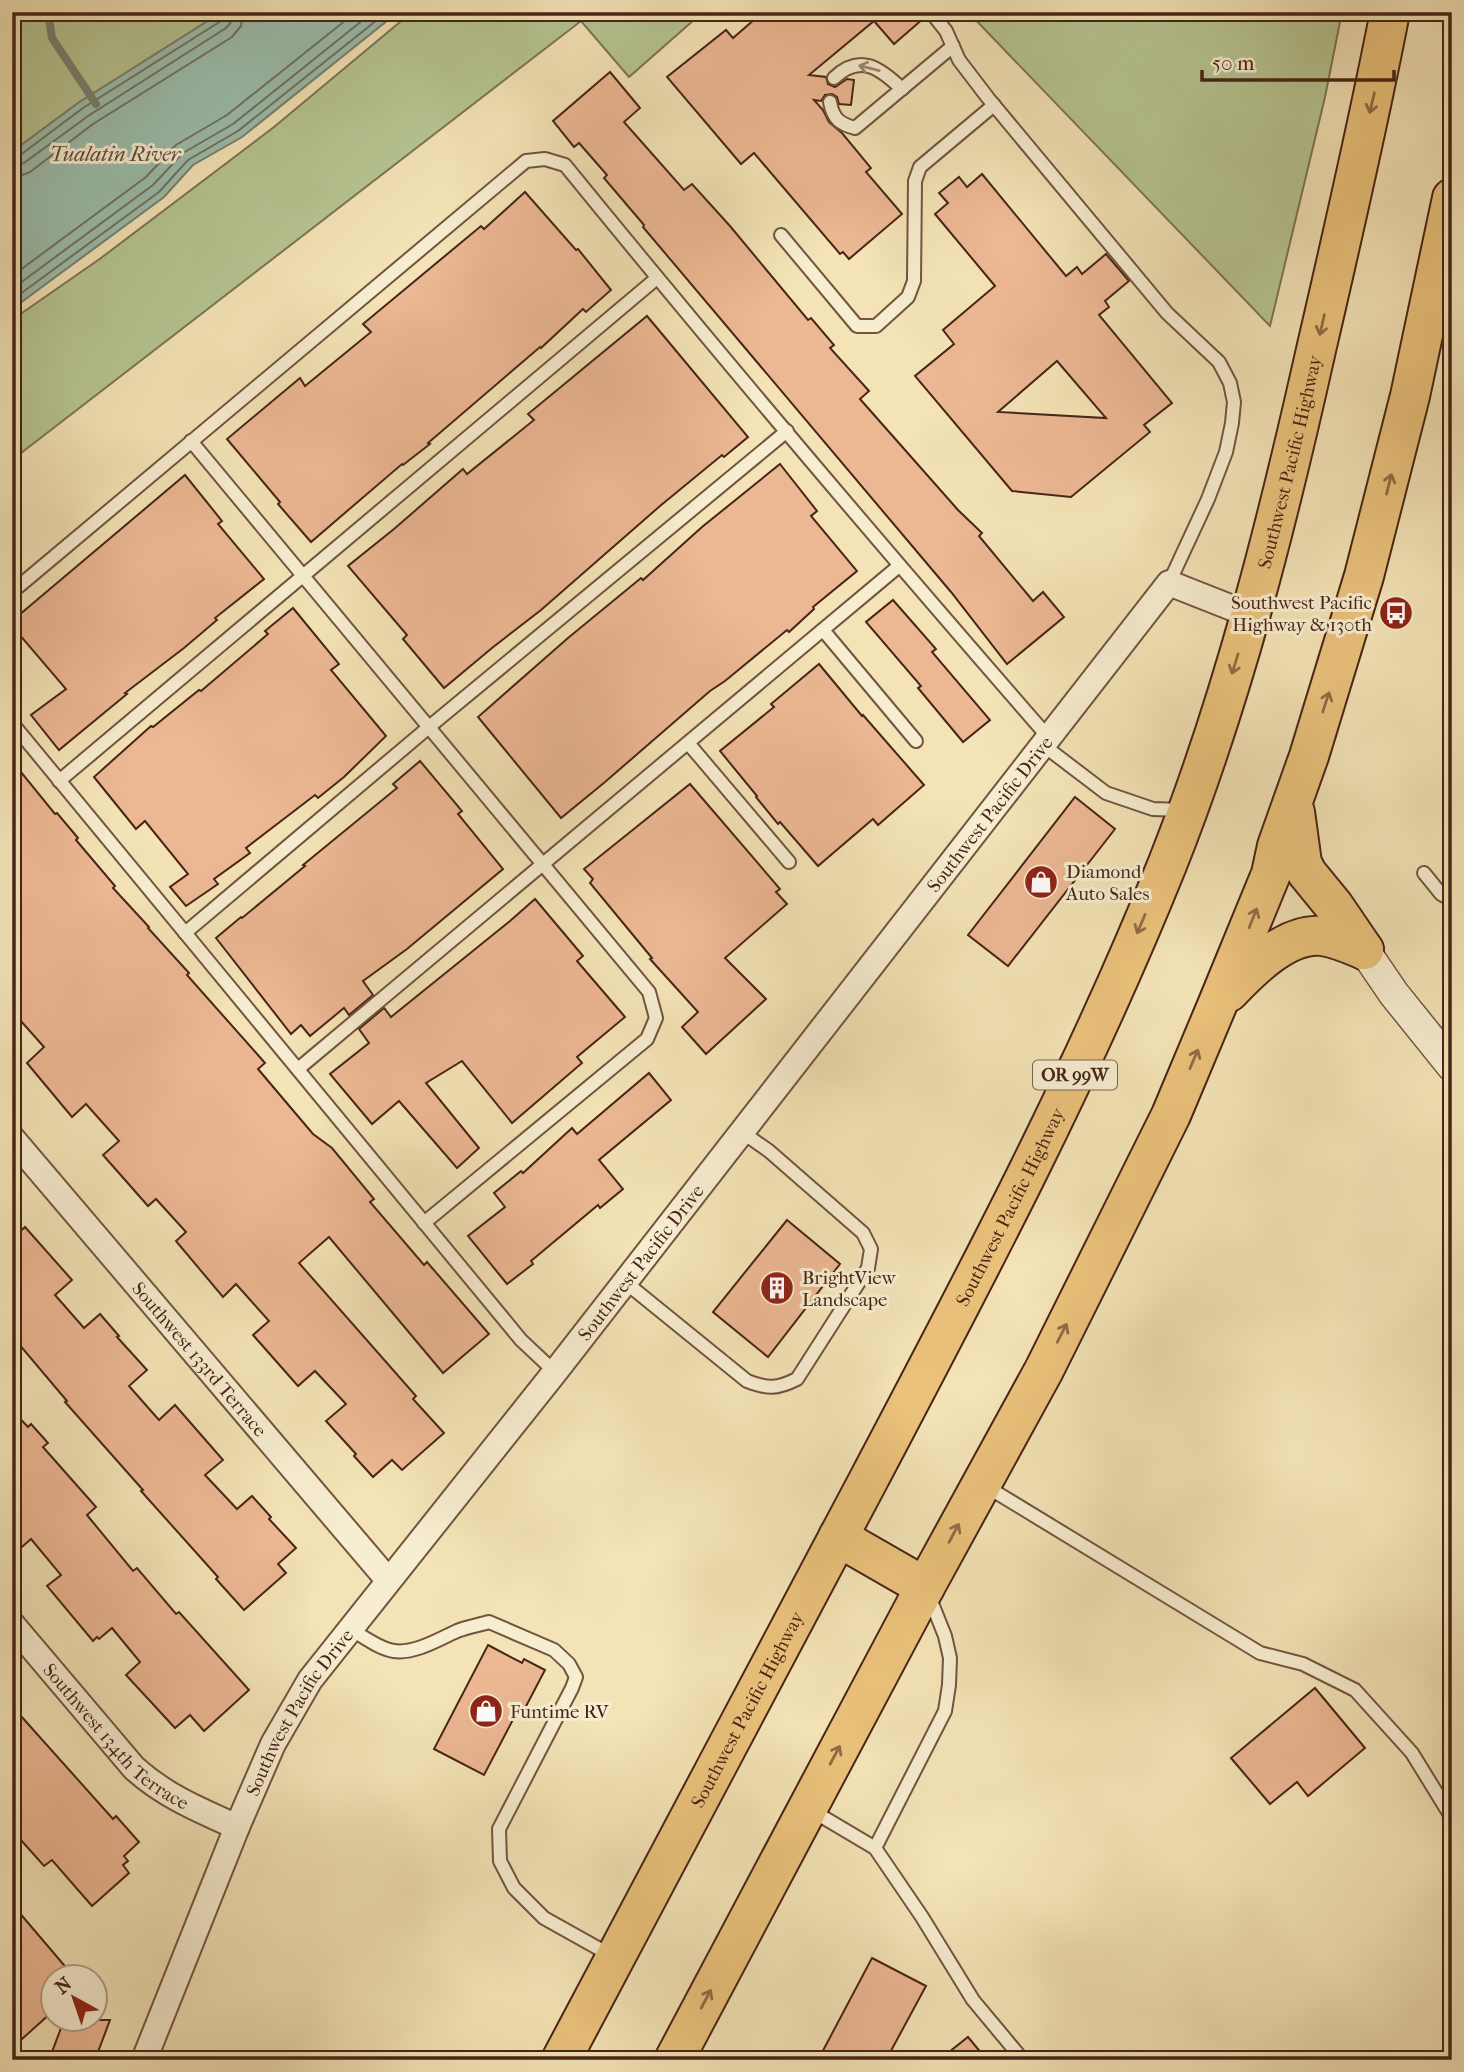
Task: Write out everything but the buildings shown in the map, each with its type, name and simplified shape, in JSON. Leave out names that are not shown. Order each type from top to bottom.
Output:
[{"type":"highway","name":"Southwest Pacific Highway","points":[[561,2060],[963,1301],[1050,1128],[1167,864],[1217,722],[1250,615],[1286,482],[1390,12]]},
{"type":"highway","points":[[674,2060],[925,1587],[1044,1370],[1165,1127],[1218,1003],[1271,874],[1277,846],[1337,667],[1388,486],[1452,198]]},
{"type":"highway","points":[[1293,800],[1301,863],[1364,950]]},
{"type":"highway","points":[[1218,1003],[1250,970],[1295,940],[1318,935],[1342,940],[1364,950]]},
{"type":"highway","points":[[838,1537],[925,1587]]},
{"type":"street","points":[[1169,583],[1250,615]]},
{"type":"street","name":"Southwest Pacific Drive","points":[[144,2060],[273,1744],[310,1680],[555,1372],[1169,583]]},
{"type":"street","points":[[1364,950],[1394,994],[1452,1066]]},
{"type":"street","name":"Southwest 133rd Terrace","points":[[12,1138],[388,1580]]},
{"type":"street","name":"Southwest 134th Terrace","points":[[12,1624],[134,1768],[172,1797],[237,1827]]},
{"type":"lane","points":[[931,12],[946,31],[959,60],[994,105],[1160,305],[1219,362],[1230,383],[1234,402],[1233,423],[1226,452],[1209,499],[1169,583]]},
{"type":"lane","points":[[830,102],[835,117],[842,124],[855,128],[953,47]]},
{"type":"lane","points":[[834,78],[845,67],[870,65],[885,73],[902,89]]},
{"type":"lane","points":[[781,235],[857,326],[876,326],[908,297],[914,281],[915,181],[920,167],[994,105]]},
{"type":"lane","points":[[12,592],[526,162],[545,159],[565,165],[1046,741],[1106,793],[1153,809],[1187,810]]},
{"type":"lane","points":[[59,781],[657,278]]},
{"type":"lane","points":[[185,933],[787,431]]},
{"type":"lane","points":[[191,441],[649,992],[656,1018],[647,1039],[424,1223]]},
{"type":"lane","points":[[298,1069],[899,566]]},
{"type":"lane","points":[[823,630],[916,741]]},
{"type":"lane","points":[[12,723],[521,1340],[555,1372]]},
{"type":"lane","points":[[688,743],[789,862]]},
{"type":"lane","points":[[1424,873],[1441,894],[1452,900]]},
{"type":"lane","points":[[625,1282],[747,1381],[764,1388],[782,1386],[797,1379],[868,1268],[871,1249],[863,1233],[769,1151],[742,1132]]},
{"type":"lane","points":[[981,1483],[1260,1653],[1303,1664],[1355,1690],[1412,1753],[1452,1818]]},
{"type":"lane","points":[[875,1848],[945,1711],[950,1658],[925,1587]]},
{"type":"lane","points":[[350,1629],[395,1651],[428,1645],[458,1631],[489,1622],[554,1650],[569,1664],[576,1677],[572,1688],[499,1829],[500,1861],[514,1888],[544,1918],[615,1958]]},
{"type":"lane","points":[[807,1808],[875,1848],[922,1917],[973,2000],[1023,2060]]},
{"type":"green space","points":[[12,12],[222,12],[78,103],[12,152]]},
{"type":"green space","points":[[412,12],[703,12],[629,77],[581,21],[12,460],[12,320],[101,258],[274,127]]},
{"type":"green space","points":[[968,12],[1342,12],[1325,97],[1270,326]]},
{"type":"water","name":"Tualatin River","points":[[222,12],[398,12],[242,137],[193,165],[164,197],[12,309],[12,152],[78,103]]},
{"type":"waterway","points":[[48,12],[52,38],[96,104]]},
{"type":"place","name":"Southwest Pacific Highway & 130th","points":[[1396,613]]},
{"type":"place","name":"Diamond Auto Sales","points":[[1041,882]]},
{"type":"place","name":"BrightView Landscape","points":[[777,1288]]},
{"type":"place","name":"Funtime RV","points":[[486,1711]]}]
